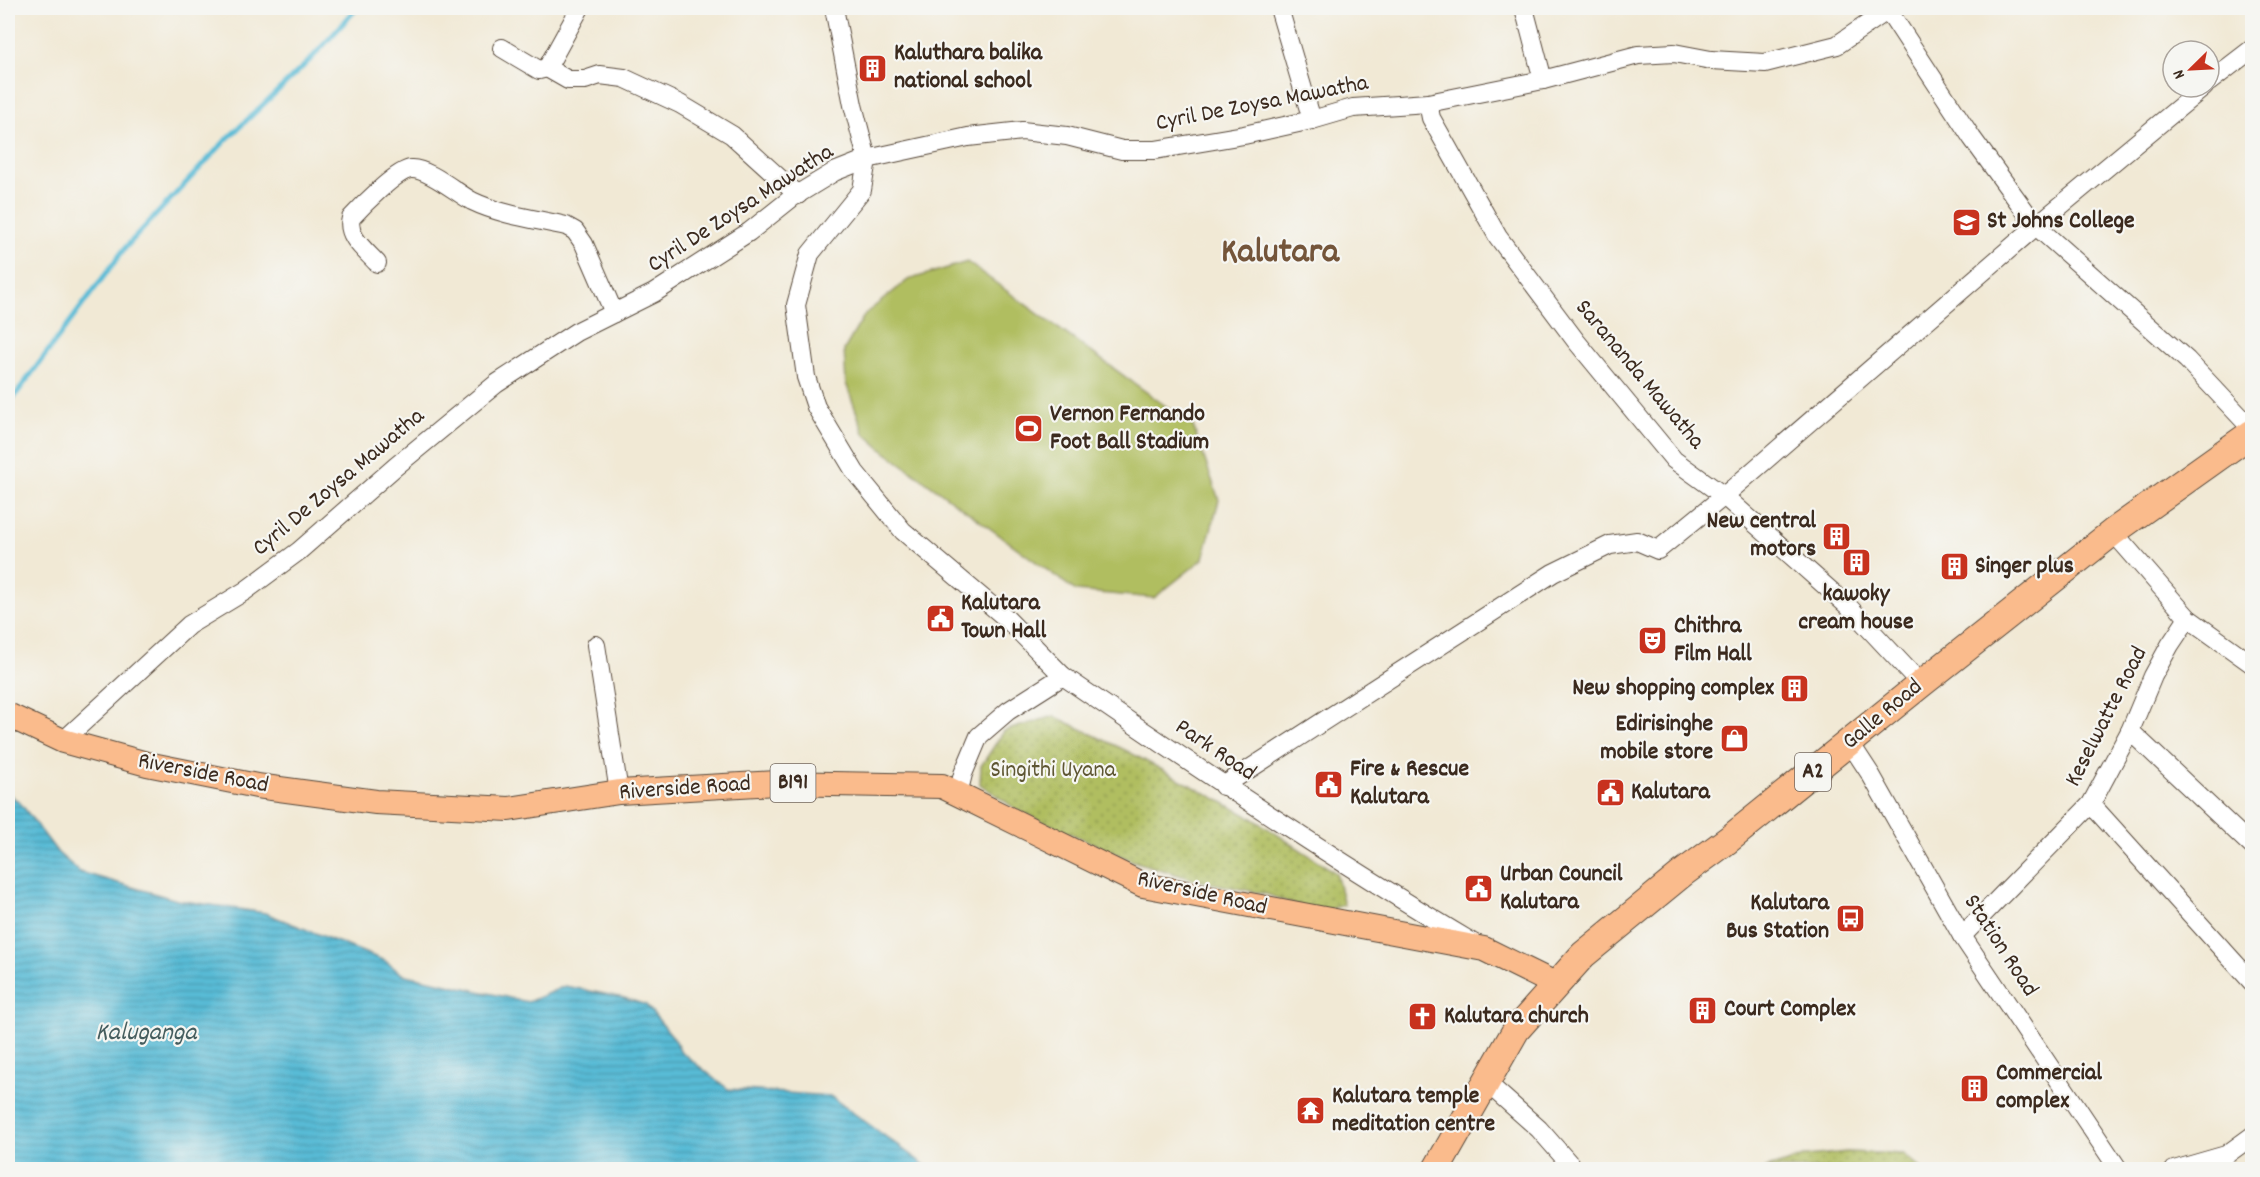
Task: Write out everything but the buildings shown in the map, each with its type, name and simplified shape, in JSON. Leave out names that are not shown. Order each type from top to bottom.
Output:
[{"type":"highway","name":"Galle Road","points":[[1436,1170],[1516,1030],[1583,955],[1683,873],[1728,840],[2114,532],[2253,433]]},
{"type":"main road","name":"Riverside Road","points":[[8,715],[63,741],[147,764],[257,786],[376,802],[509,809],[619,792],[777,783],[942,786],[1143,885],[1484,949],[1555,984]]},
{"type":"street","points":[[547,68],[580,8]]},
{"type":"street","points":[[834,8],[853,105],[867,159]]},
{"type":"street","points":[[1279,8],[1312,120]]},
{"type":"street","points":[[1524,8],[1543,80]]},
{"type":"street","points":[[1889,9],[1972,138],[2036,225],[2187,360],[2253,429]]},
{"type":"street","name":"Cyril De Zoysa Mawatha","points":[[63,741],[189,625],[245,591],[299,551],[395,467],[496,384],[576,332],[664,287],[834,172],[867,159],[968,137],[1022,131],[1067,136],[1122,150],[1155,150],[1244,135],[1353,108],[1428,104],[1543,80],[1638,55],[1674,53],[1711,60],[1765,63],[1837,45],[1889,9]]},
{"type":"street","points":[[502,48],[538,70],[547,68],[568,80],[585,80],[600,75],[624,78],[680,104],[732,135],[798,195]]},
{"type":"street","points":[[2221,73],[2253,49]]},
{"type":"street","points":[[1223,786],[1553,573],[1610,545],[1637,541],[1658,550],[1724,496],[2036,225],[2189,99]]},
{"type":"street","name":"Sarananda Mawatha","points":[[1428,104],[1431,118],[1498,237],[1576,341],[1674,460],[1724,496],[1848,606],[1921,684]]},
{"type":"street","name":"Park Road","points":[[867,159],[862,190],[810,254],[796,305],[806,376],[816,406],[855,472],[903,531],[1006,618],[1063,676],[1223,786],[1373,884],[1484,949]]},
{"type":"street","points":[[377,263],[351,234],[349,224],[351,218],[400,173],[412,169],[428,174],[474,202],[501,212],[566,226],[575,231],[584,244],[614,313]]},
{"type":"street","points":[[2114,532],[2188,618],[2253,664]]},
{"type":"street","name":"Keselwatte Road","points":[[1962,936],[2091,804],[2130,730],[2153,676],[2188,618]]},
{"type":"street","points":[[596,645],[619,792]]},
{"type":"street","points":[[957,794],[979,736],[1008,711],[1063,676]]},
{"type":"street","points":[[2130,730],[2253,846]]},
{"type":"street","name":"Station Road","points":[[1850,743],[1962,936],[2119,1170]]},
{"type":"street","points":[[2091,804],[2253,982]]},
{"type":"street","points":[[1486,1082],[1539,1129],[1575,1170]]},
{"type":"street","points":[[2174,1170],[2226,1155],[2253,1136]]},
{"type":"green space","name":"Vernon Fernando Foot Ball Stadium","points":[[967,262],[1193,426],[1219,500],[1203,559],[1154,598],[1076,591],[884,451],[864,433],[846,383],[844,350],[865,314],[908,280]]},
{"type":"green space","name":"Singithi Uyana","points":[[1054,716],[1127,751],[1252,818],[1336,873],[1344,905],[1318,913],[1266,894],[1195,880],[1133,861],[1019,811],[980,784],[981,766],[1004,731]]},
{"type":"green space","points":[[1847,1152],[1904,1154],[1922,1169],[1764,1169],[1807,1156]]},
{"type":"water","name":"Kaluganga","points":[[8,793],[21,804],[58,853],[80,872],[177,900],[265,913],[385,961],[402,974],[528,1002],[565,986],[646,1005],[673,1037],[680,1051],[728,1089],[830,1096],[930,1169],[8,1169]]},
{"type":"waterway","points":[[8,405],[125,248],[226,140],[311,59],[357,8]]},
{"type":"place","name":"Kaluthara balika national school","points":[[873,68]]},
{"type":"place","name":"St Johns College","points":[[1966,222]]},
{"type":"place","name":"Vernon Fernando Foot Ball Stadium","points":[[1029,429]]},
{"type":"place","name":"New central motors","points":[[1837,536]]},
{"type":"place","name":"kawoky cream house","points":[[1856,562]]},
{"type":"place","name":"Singer plus","points":[[1954,567]]},
{"type":"place","name":"Kalutara Town Hall","points":[[940,618]]},
{"type":"place","name":"Chithra Film Hall","points":[[1653,641]]},
{"type":"place","name":"New shopping complex","points":[[1795,689]]},
{"type":"place","name":"Edirisinghe mobile store","points":[[1734,739]]},
{"type":"place","name":"Fire & Rescue Kalutara","points":[[1329,784]]},
{"type":"place","name":"Kalutara","points":[[1610,793]]},
{"type":"place","name":"Urban Council Kalutara","points":[[1479,889]]},
{"type":"place","name":"Kalutara Bus Station","points":[[1850,918]]},
{"type":"place","name":"Court Complex","points":[[1703,1010]]},
{"type":"place","name":"Kalutara church","points":[[1423,1017]]},
{"type":"place","name":"Commercial complex","points":[[1975,1088]]},
{"type":"place","name":"Kalutara temple meditation centre","points":[[1311,1111]]},
{"type":"district","name":"Kalutara","points":[[1280,254]]}]
